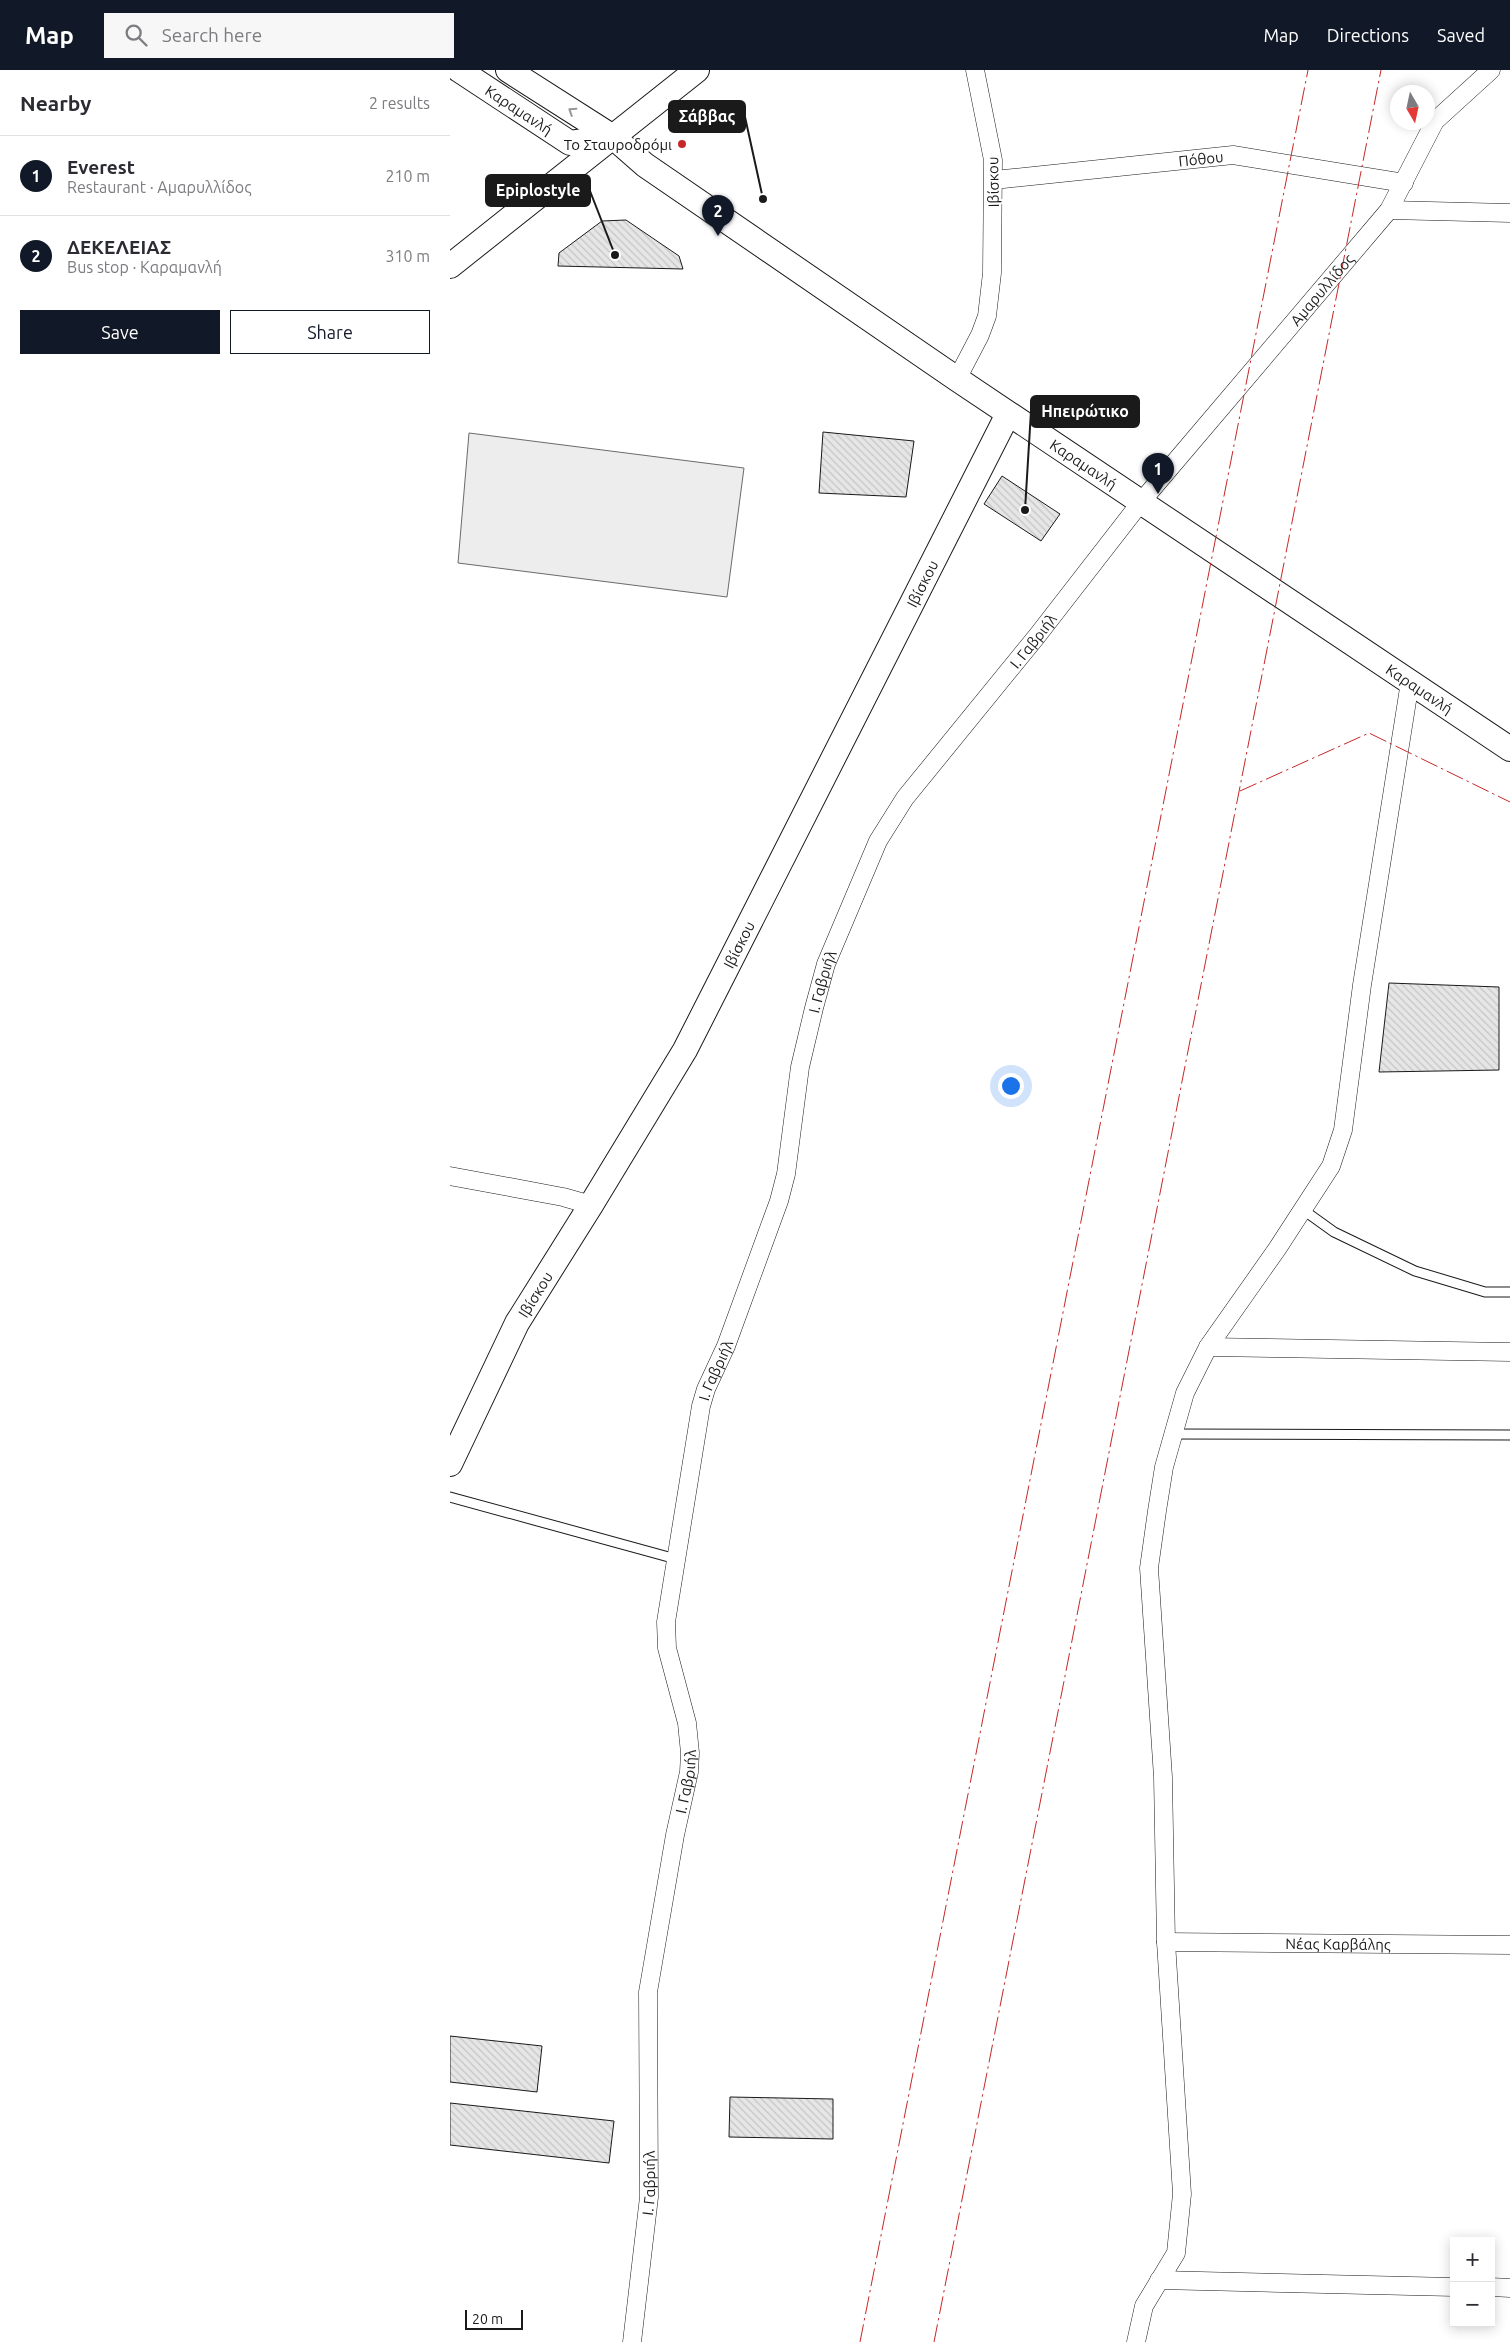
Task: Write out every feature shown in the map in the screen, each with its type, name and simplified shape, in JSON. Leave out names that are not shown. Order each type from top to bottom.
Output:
[{"type":"main road","name":"Καραμανλή","points":[[459,70],[570,142],[613,137]]},
{"type":"main road","name":"Καραμανλή","points":[[508,70],[613,137],[645,165],[1008,414],[1510,749]]},
{"type":"main road","points":[[450,266],[697,70]]},
{"type":"main road","name":"Ιβίσκου","points":[[450,1464],[517,1323],[592,1205],[693,1033],[1008,414]]},
{"type":"street","name":"Ιβίσκου","points":[[957,379],[980,335],[991,298],[994,180],[990,139],[975,70]]},
{"type":"street","name":"Αμαρυλλίδος","points":[[1141,502],[1389,210],[1435,121],[1491,70]]},
{"type":"street","name":"Πόθου","points":[[994,180],[1233,155],[1404,183]]},
{"type":"street","points":[[1389,210],[1510,213]]},
{"type":"street","name":"Ι. Γαβριήλ","points":[[632,2342],[649,2198],[648,1992],[672,1853],[689,1772],[690,1753],[687,1723],[667,1648],[666,1622],[706,1389],[726,1346],[779,1201],[786,1174],[800,1067],[826,964],[878,841],[905,798],[1037,636],[1141,502]]},
{"type":"street","points":[[1136,2342],[1144,2306],[1176,2253],[1182,2194],[1166,1942],[1163,1777],[1149,1568],[1164,1467],[1185,1393],[1208,1348],[1330,1166],[1343,1130],[1362,984],[1410,682]]},
{"type":"street","points":[[450,1176],[562,1197],[592,1205]]},
{"type":"street","points":[[1208,1348],[1510,1352]]},
{"type":"street","name":"Νέας Καρβάλης","points":[[1166,1942],[1510,1945]]},
{"type":"street","points":[[1159,2280],[1450,2287]]},
{"type":"street","points":[[1495,2288],[1510,2288]]},
{"type":"lane","points":[[1302,1209],[1334,1232],[1415,1271],[1485,1292],[1510,1292]]},
{"type":"lane","points":[[1173,1434],[1510,1434]]},
{"type":"lane","points":[[450,1498],[676,1560]]},
{"type":"shaded area","points":[[469,433],[744,468],[727,597],[458,563]]},
{"type":"building","points":[[626,220],[679,256],[683,269],[558,266],[559,253],[602,221]]},
{"type":"building","points":[[823,432],[914,441],[906,497],[819,493]]},
{"type":"building","points":[[1002,476],[1060,514],[1041,541],[984,504]]},
{"type":"building","points":[[1389,983],[1499,987],[1499,1070],[1379,1072]]},
{"type":"building","points":[[450,2036],[542,2046],[537,2092],[450,2082]]},
{"type":"building","points":[[730,2097],[833,2099],[833,2139],[729,2137]]},
{"type":"building","points":[[450,2103],[614,2121],[609,2163],[450,2145]]},
{"type":"power","points":[[860,2342],[1308,70]]},
{"type":"power","points":[[934,2342],[1381,70]]},
{"type":"power","points":[[1240,791],[1369,733],[1510,802]]},
{"type":"place","name":"Το Σταυροδρόμι","points":[[682,144]]},
{"type":"place","name":"Σάββας","points":[[763,199]]},
{"type":"place","name":"ΔΕΚΕΛΕΙΑΣ","points":[[718,236]]},
{"type":"place","name":"Epiplostyle","points":[[615,255]]},
{"type":"place","name":"Everest","points":[[1158,494]]},
{"type":"place","name":"Ηπειρώτικο","points":[[1025,510]]}]
